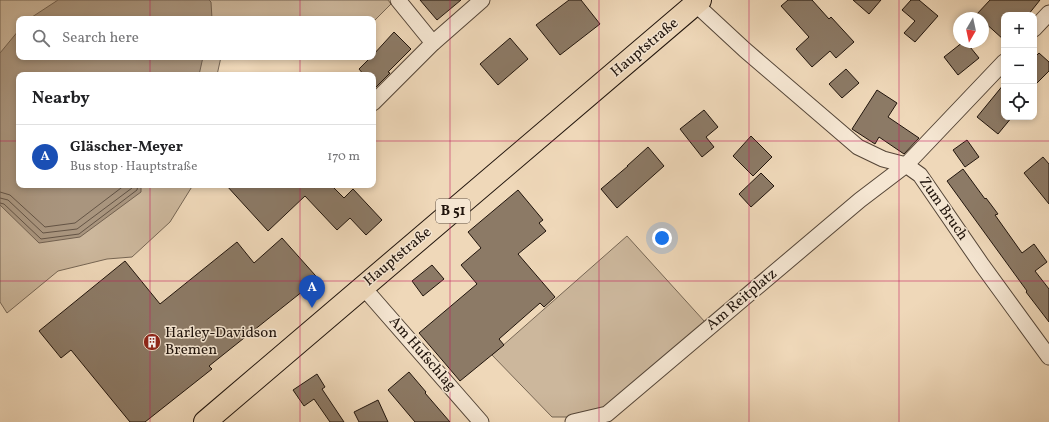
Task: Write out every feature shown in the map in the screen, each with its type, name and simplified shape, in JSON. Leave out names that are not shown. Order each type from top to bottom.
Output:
[{"type":"main road","name":"Hauptstraße","points":[[205,422],[696,2]]},
{"type":"street","points":[[398,0],[433,43]]},
{"type":"street","points":[[376,100],[433,43],[482,0]]},
{"type":"street","name":"Zum Bruch","points":[[696,2],[745,50],[858,147],[883,159],[906,165],[920,175],[982,266],[1049,357]]},
{"type":"street","points":[[1037,26],[1049,13]]},
{"type":"street","name":"Am Reitplatz","points":[[573,422],[607,414],[860,200],[906,165],[1001,65]]},
{"type":"street","name":"Am Hufschlag","points":[[363,287],[481,422]]},
{"type":"shaded area","points":[[0,0],[388,0],[391,4],[376,19],[376,16],[16,16],[16,60],[220,60],[218,72],[16,72],[16,188],[191,188],[170,222],[132,257],[107,259],[58,271],[7,313],[0,302]]},
{"type":"shaded area","points":[[627,236],[705,322],[601,411],[576,417],[552,417],[492,355]]},
{"type":"water","points":[[58,0],[209,0],[211,2],[212,16],[34,16]]},
{"type":"water","points":[[16,34],[16,60],[202,60],[200,72],[16,72],[16,188],[141,188],[141,192],[80,237],[39,243],[0,205],[0,53]]},
{"type":"building","points":[[420,0],[461,0],[437,20]]},
{"type":"building","points":[[569,0],[581,0],[600,24],[560,55],[536,25]]},
{"type":"building","points":[[788,0],[812,0],[829,19],[831,17],[854,42],[836,58],[830,51],[812,67],[796,49],[809,37],[781,6]]},
{"type":"building","points":[[853,0],[881,0],[869,14]]},
{"type":"building","points":[[911,0],[919,0],[938,16],[915,42],[904,33],[915,21],[902,10]]},
{"type":"building","points":[[990,0],[1040,0],[1030,12],[1001,12],[1001,37],[989,26],[989,12],[979,12]]},
{"type":"building","points":[[394,32],[411,49],[388,72],[390,73],[376,87],[376,72],[362,72],[359,69],[368,60],[376,60],[376,52]]},
{"type":"building","points":[[510,38],[528,59],[498,85],[480,64]]},
{"type":"building","points":[[955,48],[971,48],[979,58],[958,75],[944,57]]},
{"type":"building","points":[[1039,53],[1049,62],[1049,71],[1037,83],[1037,55]]},
{"type":"building","points":[[846,69],[859,83],[842,98],[829,84]]},
{"type":"building","points":[[1001,88],[1001,120],[1010,120],[998,134],[977,117]]},
{"type":"building","points":[[877,90],[897,103],[888,117],[919,138],[904,154],[879,137],[875,144],[852,129]]},
{"type":"building","points":[[704,110],[718,127],[706,137],[714,147],[702,157],[680,129]]},
{"type":"building","points":[[751,136],[772,157],[753,176],[733,156]]},
{"type":"building","points":[[967,140],[979,157],[965,167],[953,150]]},
{"type":"building","points":[[648,147],[664,166],[617,208],[601,189]]},
{"type":"building","points":[[1043,157],[1049,164],[1049,204],[1024,173]]},
{"type":"building","points":[[963,169],[998,214],[995,215],[1022,253],[1034,244],[1047,262],[1035,271],[1049,289],[1049,322],[947,181]]},
{"type":"building","points":[[761,173],[774,186],[751,207],[739,194]]},
{"type":"building","points":[[229,188],[334,188],[344,198],[353,189],[382,220],[366,235],[350,218],[337,230],[305,196],[268,231]]},
{"type":"building","points":[[518,190],[543,220],[539,223],[546,231],[518,254],[555,297],[544,307],[540,303],[499,339],[504,345],[460,381],[419,333],[477,284],[461,265],[481,248],[468,232]]},
{"type":"building","name":"Harley-Davidson Bremen","points":[[282,238],[323,284],[308,297],[303,291],[209,366],[212,369],[145,422],[130,422],[71,350],[61,358],[39,331],[125,261],[160,304],[237,242],[254,263]]},
{"type":"building","points":[[432,265],[444,279],[423,296],[412,281]]},
{"type":"building","points":[[409,372],[450,422],[415,422],[388,390]]},
{"type":"building","points":[[317,374],[325,387],[322,389],[344,422],[330,422],[314,399],[304,406],[293,390]]},
{"type":"building","points":[[378,400],[388,422],[359,422],[354,412]]},
{"type":"place","name":"Gläscher-Meyer","points":[[312,308]]},
{"type":"place","name":"Harley-Davidson Bremen","points":[[152,342]]}]
